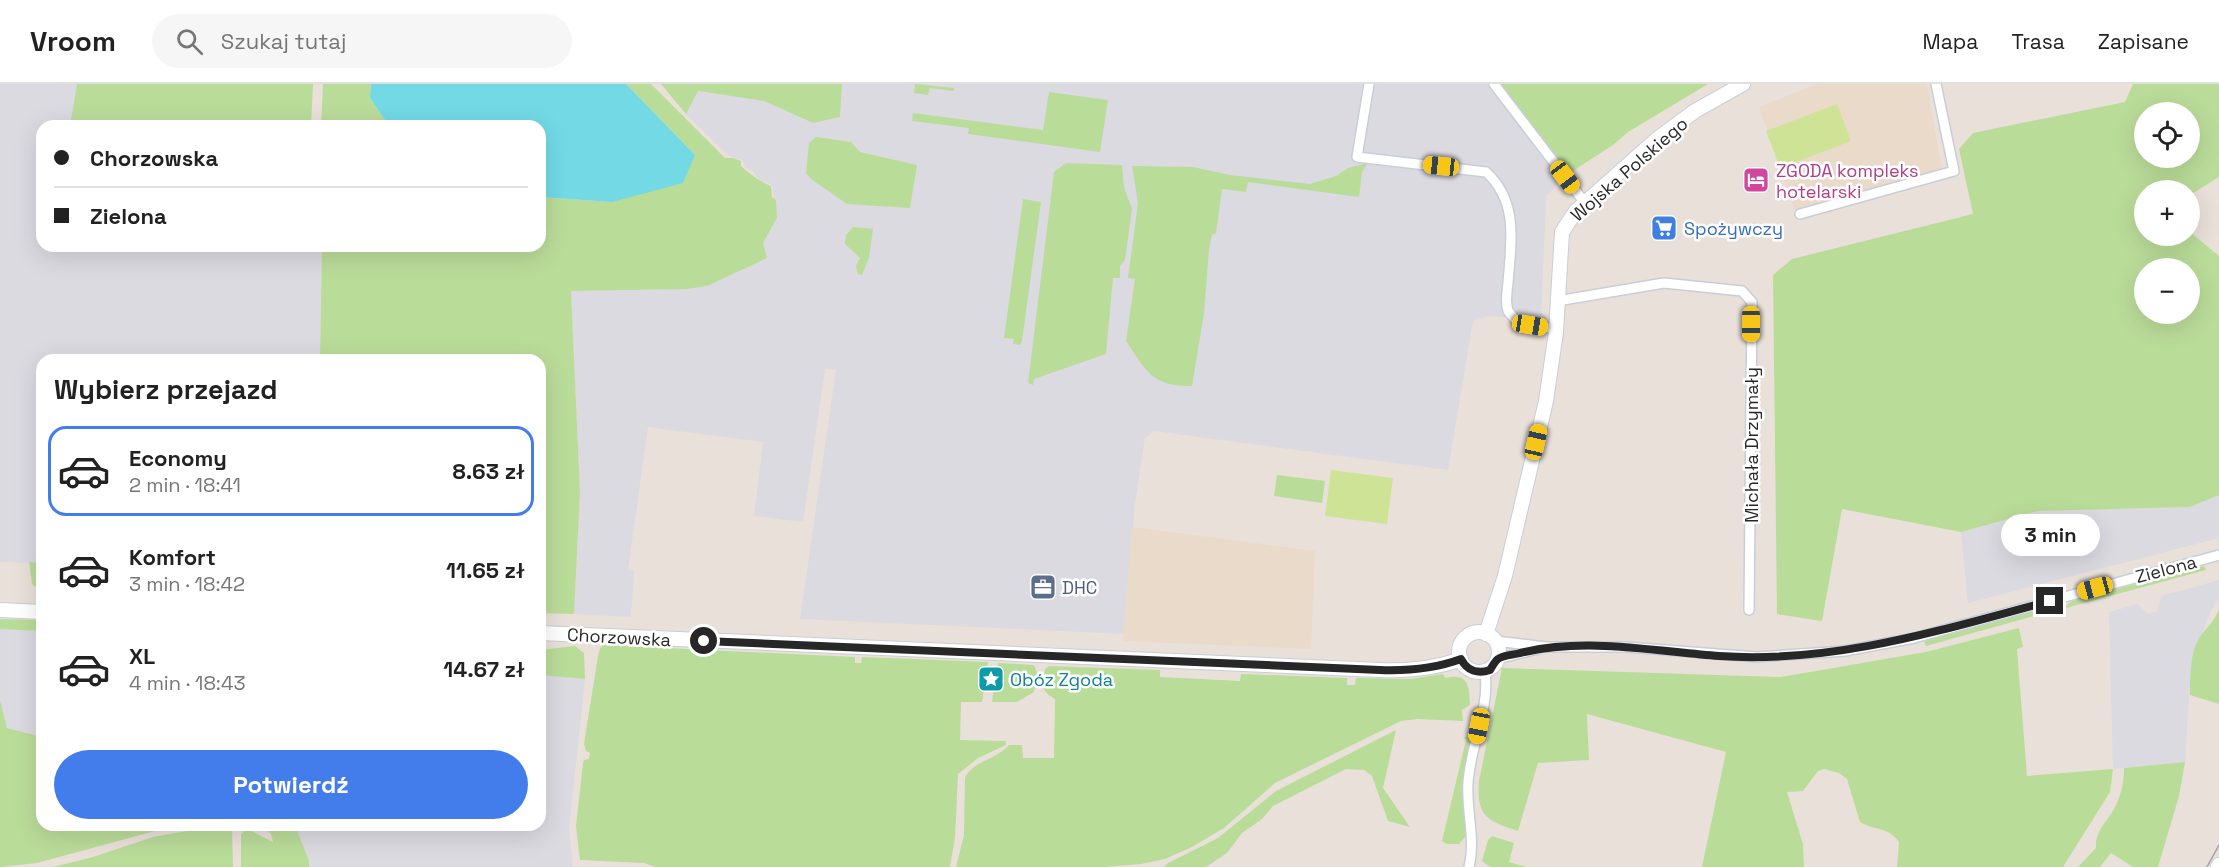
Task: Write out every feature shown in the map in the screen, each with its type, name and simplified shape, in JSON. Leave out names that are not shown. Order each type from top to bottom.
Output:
[{"type":"street","points":[[1369,84],[1357,157],[1486,172],[1499,183],[1510,210],[1511,235],[1506,306],[1518,323],[1556,329]]},
{"type":"street","points":[[1494,84],[1585,203]]},
{"type":"street","name":"Wojska Polskiego","points":[[1491,638],[1546,401],[1556,329],[1562,232],[1570,217],[1681,120],[1743,84]]},
{"type":"street","points":[[1800,214],[1954,171],[1936,84]]},
{"type":"street","name":"Michała Drzymały","points":[[1557,301],[1664,283],[1743,291],[1752,302],[1749,610]]},
{"type":"street","name":"Zielona","points":[[1491,638],[1546,647],[1626,647],[1721,656],[1757,657],[1845,651],[1914,638],[2219,555]]},
{"type":"street","points":[[0,610],[36,612]]},
{"type":"street","name":"Chorzowska","points":[[546,633],[1409,671],[1461,659]]},
{"type":"street","points":[[1475,634],[1491,638],[1499,651],[1497,659],[1490,670],[1478,672],[1467,668],[1461,659],[1460,648],[1465,638],[1475,634]]},
{"type":"street","name":"Zielona","points":[[1497,659],[1546,647]]},
{"type":"street","points":[[1469,867],[1471,819],[1468,780],[1486,688],[1485,672]]},
{"type":"shaded area","points":[[0,84],[77,84],[71,120],[36,120],[36,252],[322,252],[320,354],[36,354],[36,563],[0,562]]},
{"type":"shaded area","points":[[842,84],[1493,84],[1565,176],[1546,197],[1541,320],[1489,316],[1473,321],[1448,470],[1154,431],[1145,438],[1135,503],[1124,634],[800,619],[836,370],[825,369],[803,522],[754,516],[763,442],[648,427],[628,570],[634,571],[631,617],[574,614],[580,492],[571,291],[687,289],[707,286],[762,243],[777,218],[772,185],[757,178],[754,172],[746,168],[742,160],[730,157],[686,114],[697,91],[764,101],[813,123],[840,117]]},
{"type":"shaded area","points":[[1818,84],[1927,84],[1942,170],[1796,212],[1759,107]]},
{"type":"shaded area","points":[[2219,495],[2219,538],[1968,603],[1961,532],[2038,511],[2190,507]]},
{"type":"shaded area","points":[[1132,527],[1315,551],[1311,649],[1123,641]]},
{"type":"shaded area","points":[[2219,580],[2219,597],[2209,615],[2195,653],[2190,681],[2185,762],[2113,769],[2109,612],[2138,604],[2147,614],[2158,611],[2161,596]]},
{"type":"shaded area","points":[[0,629],[36,631],[36,735],[7,728],[0,700]]},
{"type":"shaded area","points":[[546,676],[585,679],[569,829],[573,867],[309,867],[309,861],[297,831],[546,831]]},
{"type":"green space","points":[[77,84],[313,84],[311,120],[71,120]]},
{"type":"green space","points":[[323,84],[371,84],[370,98],[385,120],[321,120]]},
{"type":"green space","points":[[626,84],[651,84],[725,158],[741,161],[741,166],[748,172],[771,186],[772,197],[776,200],[777,218],[763,243],[767,258],[707,286],[687,289],[571,291],[580,492],[574,614],[546,613],[546,354],[320,354],[322,252],[546,252],[546,197],[612,202],[695,155]]},
{"type":"green space","points":[[661,84],[842,84],[840,117],[813,123],[764,101],[698,91],[686,114]]},
{"type":"green space","points":[[915,84],[954,88],[954,91],[930,88],[928,95],[914,93]]},
{"type":"green space","points":[[1493,84],[1708,84],[1628,132],[1613,145],[1565,176]]},
{"type":"green space","points":[[2133,84],[2219,84],[2219,177],[2200,189],[2200,180],[2134,180],[2134,246],[2200,246],[2200,240],[2219,256],[2219,495],[2190,507],[2038,511],[1961,532],[1842,509],[1822,621],[1777,614],[1773,275],[1792,259],[1973,214],[1959,149],[1973,133],[2125,102]]},
{"type":"green space","points":[[1049,92],[1108,100],[1100,152],[968,134],[969,128],[912,121],[913,113],[1043,130]]},
{"type":"green space","points":[[1837,104],[1851,141],[1780,168],[1766,131]]},
{"type":"green space","points":[[816,137],[851,142],[860,152],[917,165],[910,208],[847,204],[811,179],[806,173],[809,143]]},
{"type":"green space","points":[[1066,163],[1122,165],[1124,187],[1132,209],[1125,260],[1120,266],[1120,278],[1113,278],[1106,354],[1034,379],[1033,385],[1028,383],[1054,172]]},
{"type":"green space","points":[[1368,163],[1362,172],[1359,197],[1248,182],[1246,192],[1222,189],[1216,233],[1212,235],[1209,249],[1204,313],[1192,386],[1168,384],[1145,369],[1126,341],[1135,279],[1128,278],[1138,203],[1132,166],[1193,167],[1230,175],[1310,184],[1336,176],[1348,168]]},
{"type":"green space","points":[[1023,199],[1041,202],[1020,345],[1013,344],[1014,339],[1004,338]]},
{"type":"green space","points":[[853,227],[873,229],[869,258],[862,275],[858,274],[856,266],[860,258],[845,244],[846,235]]},
{"type":"green space","points":[[1331,470],[1393,478],[1387,524],[1325,516]]},
{"type":"green space","points":[[1277,475],[1325,481],[1322,503],[1274,496]]},
{"type":"green space","points":[[29,562],[36,563],[36,587],[32,584]]},
{"type":"green space","points":[[2204,566],[2206,570],[2062,609],[2072,601]]},
{"type":"green space","points":[[2219,609],[2219,704],[2190,695],[2190,681],[2191,664],[2197,641]]},
{"type":"green space","points":[[2033,611],[2045,613],[1926,646],[1924,641]]},
{"type":"green space","points":[[0,619],[36,620],[36,631],[0,629]]},
{"type":"green space","points":[[2019,628],[2023,647],[2017,649],[2027,776],[2113,769],[2110,792],[2063,867],[1897,867],[1899,842],[1890,833],[1860,822],[1847,779],[1839,773],[1824,769],[1818,771],[1803,791],[1787,792],[1803,844],[1804,867],[1702,867],[1726,752],[1587,714],[1589,760],[1538,763],[1518,831],[1492,820],[1482,810],[1479,781],[1502,668],[1781,677],[1926,652]]},
{"type":"green space","points":[[604,645],[855,657],[855,663],[861,663],[862,657],[988,662],[982,702],[961,702],[960,740],[1006,741],[1006,745],[978,758],[958,774],[955,837],[950,867],[656,867],[644,863],[580,860],[576,826],[583,763],[584,760],[589,759],[590,753],[586,751],[584,744],[598,656],[600,648]]},
{"type":"green space","points":[[575,646],[584,653],[585,679],[546,676],[546,649]]},
{"type":"green space","points":[[998,663],[1034,665],[1037,673],[1034,692],[1017,702],[992,702]]},
{"type":"green space","points":[[1049,666],[1160,670],[1160,677],[1240,681],[1241,674],[1347,678],[1347,685],[1355,685],[1356,678],[1411,679],[1443,674],[1445,678],[1458,677],[1466,682],[1470,705],[1462,710],[1463,721],[1417,719],[1401,721],[1275,783],[1224,828],[1192,847],[1165,859],[1105,867],[956,867],[964,835],[965,778],[968,772],[1009,745],[1022,745],[1023,758],[1054,758],[1055,699],[1047,693],[1043,683],[1045,669]]},
{"type":"green space","points":[[0,700],[7,728],[36,735],[36,831],[155,831],[37,863],[0,867]]},
{"type":"green space","points":[[1396,730],[1383,788],[1410,827],[1388,821],[1372,776],[1364,770],[1346,769],[1273,806],[1262,819],[1242,833],[1227,853],[1206,867],[1164,867],[1218,838],[1276,791]]},
{"type":"green space","points":[[1464,737],[1469,737],[1470,740],[1462,788],[1466,836],[1459,844],[1447,844],[1442,841],[1466,740]]},
{"type":"green space","points":[[2185,762],[2179,796],[2158,867],[2133,867],[2111,853],[2100,867],[2078,867],[2096,848],[2099,832],[2111,814],[2122,789],[2124,768]]},
{"type":"green space","points":[[187,831],[232,831],[233,867],[53,867],[93,857],[153,837]]},
{"type":"green space","points":[[244,831],[252,831],[273,842],[268,831],[297,831],[309,861],[309,867],[241,867],[241,835]]},
{"type":"green space","points":[[1492,836],[1514,843],[1509,862],[1527,867],[1490,867],[1482,861],[1488,840]]},
{"type":"water","points":[[371,84],[626,84],[695,155],[683,183],[612,202],[546,197],[546,120],[385,120],[370,98]]},
{"type":"tram line","points":[[2207,867],[2219,845]]},
{"type":"place","name":"ZGODA kompleks hotelarski","points":[[1756,180]]},
{"type":"place","name":"Spożywczy","points":[[1664,228]]},
{"type":"place","name":"DHC","points":[[1043,587]]},
{"type":"place","name":"Obóz Zgoda","points":[[991,679]]},
{"type":"route","points":[[704,641],[1409,671],[1445,665],[1461,659],[1467,668],[1485,672],[1494,666],[1497,659],[1546,647],[1626,647],[1757,657],[1845,651],[1914,638],[2050,601]]}]
